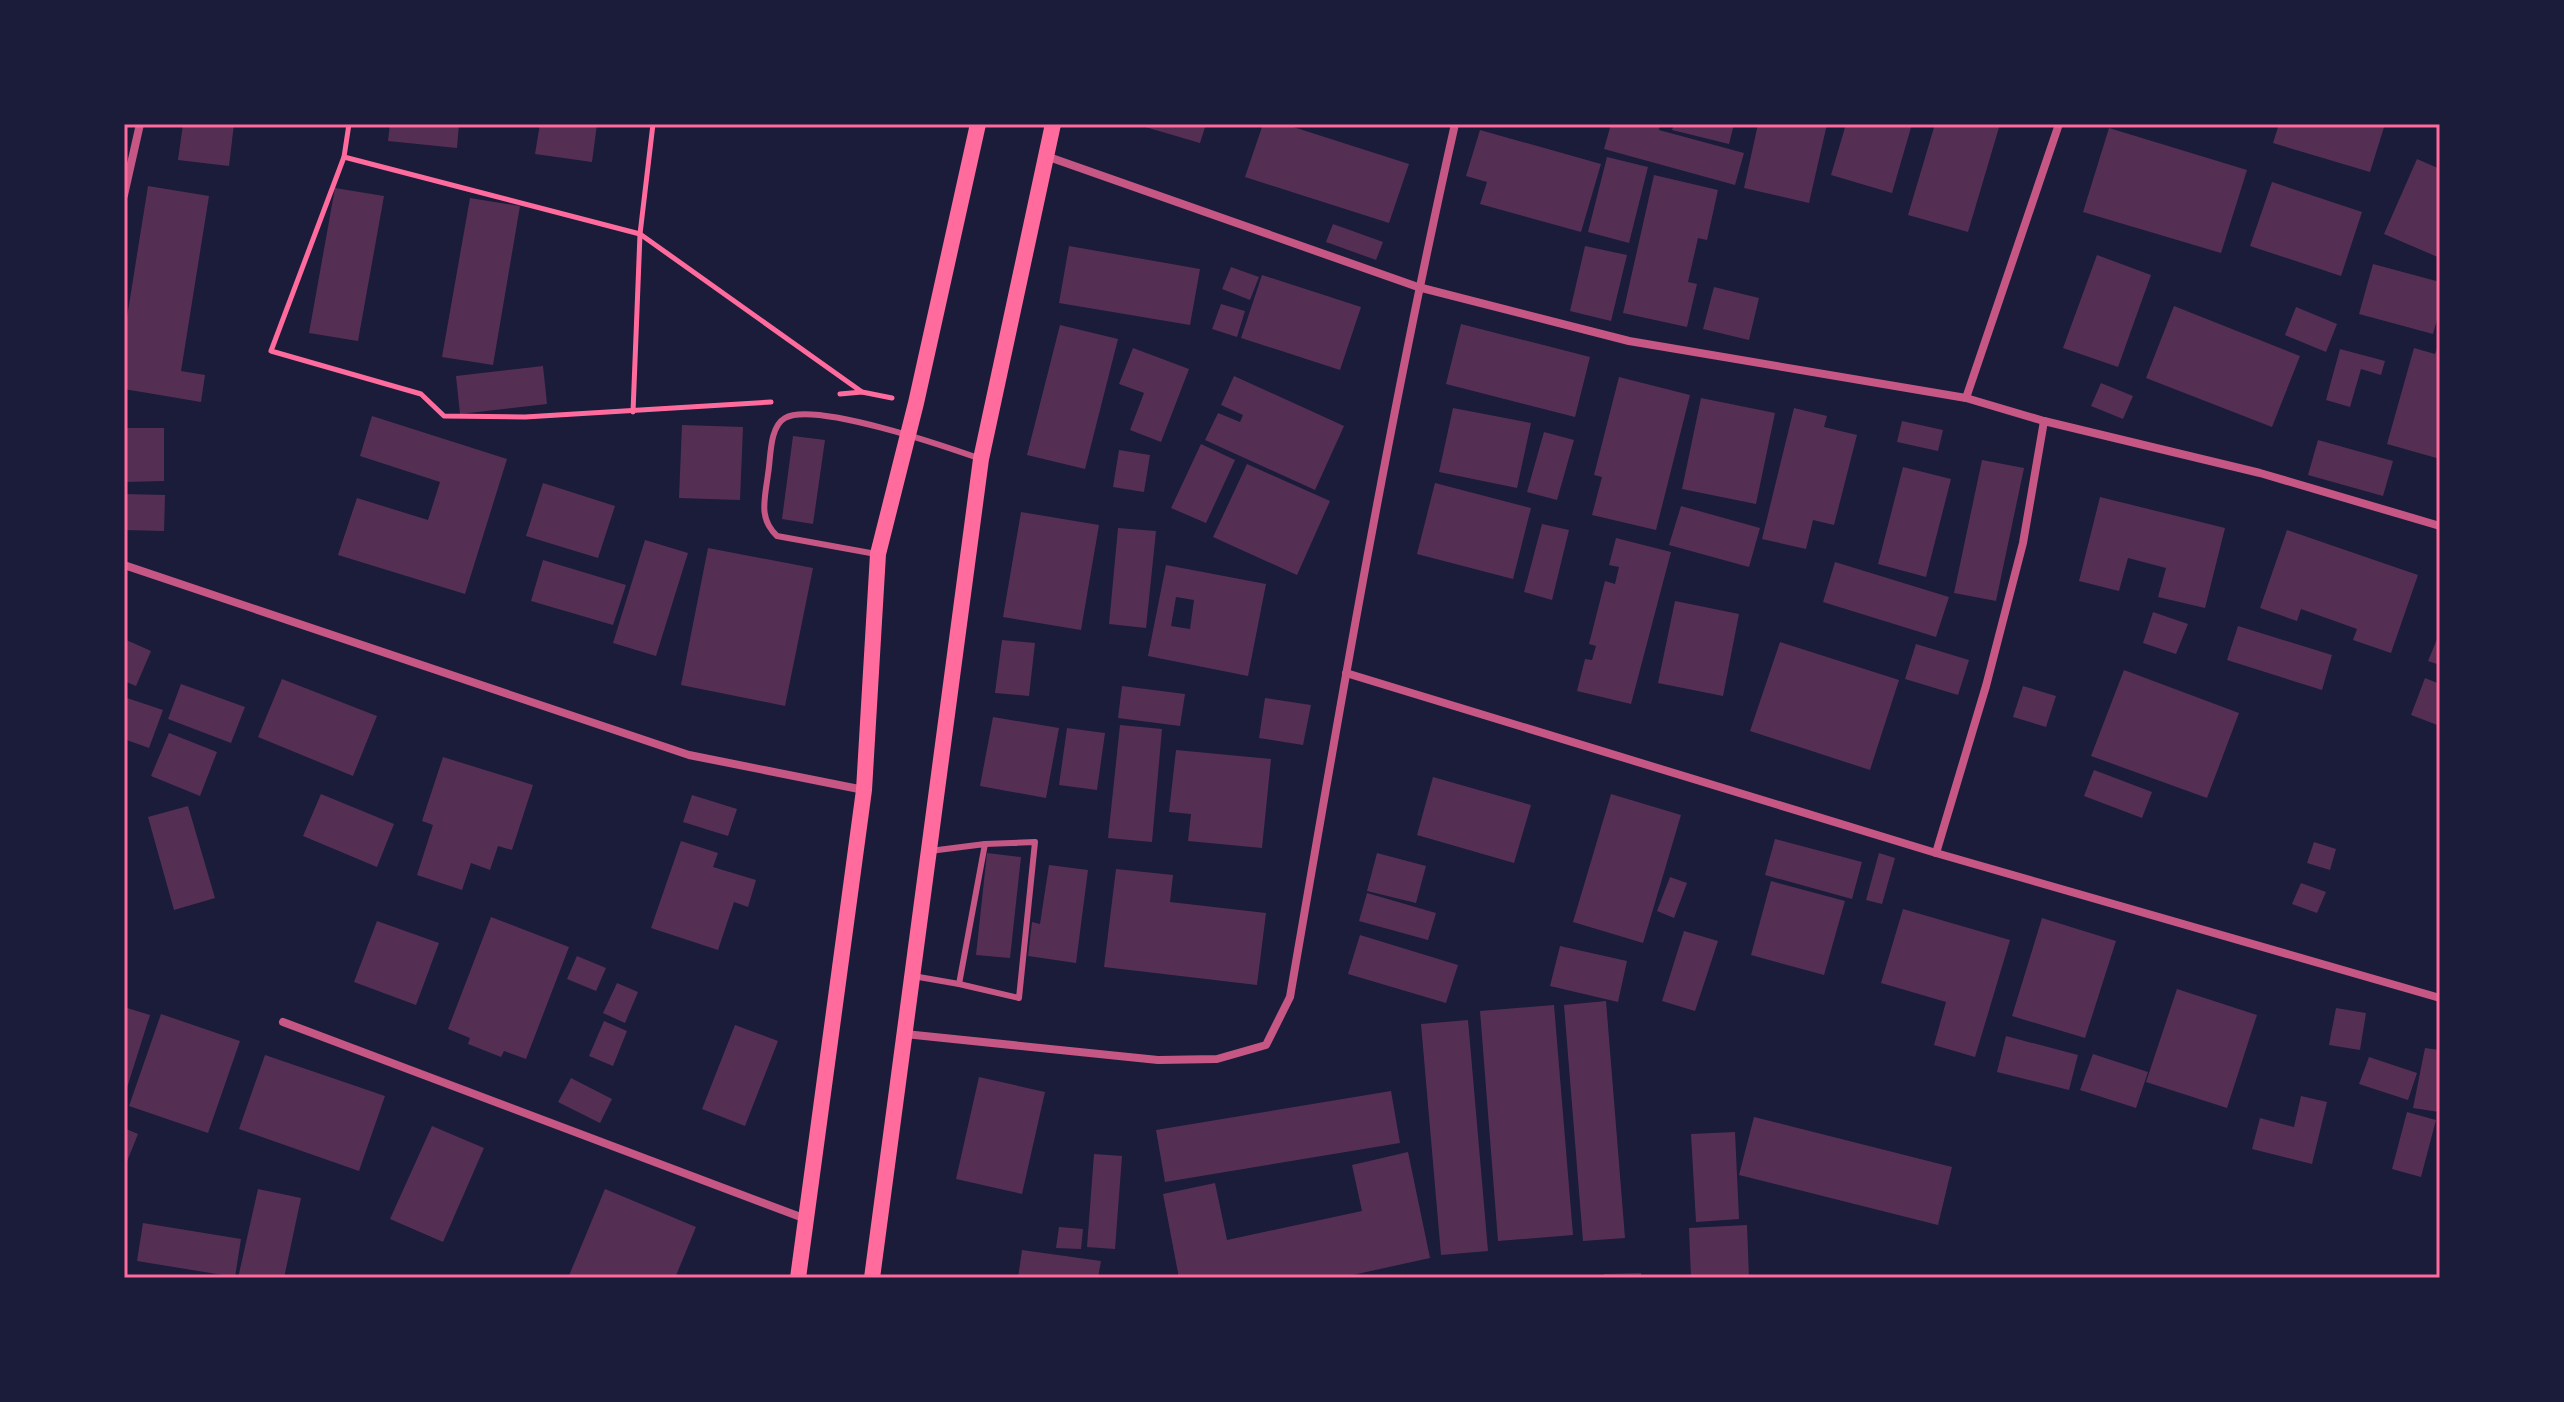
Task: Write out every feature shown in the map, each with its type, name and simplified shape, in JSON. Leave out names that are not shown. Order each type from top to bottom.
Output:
[{"type":"main road","points":[[798,1278],[864,790],[878,554],[916,403],[978,124]]},
{"type":"main road","points":[[872,1278],[981,459],[1053,124]]},
{"type":"street","points":[[124,195],[140,124]]},
{"type":"street","points":[[905,1034],[1158,1060],[1217,1059],[1266,1045],[1290,997],[1418,287],[1455,124]]},
{"type":"street","points":[[1966,398],[2059,124]]},
{"type":"street","points":[[1046,156],[1418,287],[1629,341],[1966,398],[2044,421],[2260,473],[2440,526]]},
{"type":"street","points":[[1936,853],[1986,686],[2023,543],[2044,421]]},
{"type":"street","points":[[124,565],[689,755],[864,790]]},
{"type":"street","points":[[1346,673],[1936,853],[2440,998]]},
{"type":"street","points":[[283,1022],[806,1219]]},
{"type":"lane","points":[[878,554],[777,536],[767,526],[763,511],[775,431],[783,418],[801,412],[908,433],[981,459]]},
{"type":"lane","points":[[913,976],[1019,998],[1035,842],[930,851]]},
{"type":"lane","points":[[959,984],[985,844]]},
{"type":"path","points":[[349,124],[344,157],[271,351],[421,394],[444,416],[525,417],[777,401]]},
{"type":"path","points":[[633,412],[640,234],[653,124]]},
{"type":"path","points":[[344,157],[640,234],[862,392]]},
{"type":"path","points":[[834,395],[862,392],[916,403]]},
{"type":"building","points":[[183,124],[234,124],[229,166],[178,160]]},
{"type":"building","points":[[390,124],[459,124],[457,148],[388,141]]},
{"type":"building","points":[[540,124],[597,124],[592,162],[535,154]]},
{"type":"building","points":[[1135,124],[1206,124],[1200,143]]},
{"type":"building","points":[[1263,124],[1284,124],[1409,164],[1389,223],[1245,177]]},
{"type":"building","points":[[1611,124],[1660,124],[1659,130],[1744,153],[1735,185],[1604,149]]},
{"type":"building","points":[[1674,124],[1734,124],[1729,144],[1672,130]]},
{"type":"building","points":[[1758,124],[1827,124],[1809,203],[1744,188]]},
{"type":"building","points":[[1846,124],[1912,124],[1892,193],[1831,175]]},
{"type":"building","points":[[1935,124],[2000,124],[1968,232],[1908,215]]},
{"type":"building","points":[[2279,124],[2385,124],[2370,172],[2273,143]]},
{"type":"building","points":[[2109,128],[2247,170],[2221,253],[2083,212]]},
{"type":"building","points":[[1480,130],[1601,164],[1581,232],[1480,204],[1487,182],[1466,176]]},
{"type":"building","points":[[1607,157],[1648,167],[1629,243],[1588,232]]},
{"type":"building","points":[[2417,159],[2440,169],[2440,258],[2384,234]]},
{"type":"building","points":[[1654,175],[1718,190],[1707,240],[1698,238],[1688,282],[1697,284],[1687,327],[1623,313]]},
{"type":"building","points":[[2272,182],[2362,212],[2341,276],[2250,246]]},
{"type":"building","points":[[148,186],[209,196],[181,371],[205,375],[201,402],[124,389],[124,336]]},
{"type":"building","points":[[335,188],[384,196],[358,341],[309,333]]},
{"type":"building","points":[[470,198],[520,206],[493,365],[442,357]]},
{"type":"building","points":[[1333,224],[1383,242],[1376,260],[1326,242]]},
{"type":"building","points":[[1069,246],[1200,269],[1190,325],[1059,303]]},
{"type":"building","points":[[1585,246],[1627,255],[1611,321],[1570,311]]},
{"type":"building","points":[[2097,255],[2151,275],[2118,367],[2063,348]]},
{"type":"building","points":[[2373,264],[2440,282],[2440,309],[2433,334],[2359,314]]},
{"type":"building","points":[[1231,267],[1259,277],[1250,300],[1222,289]]},
{"type":"building","points":[[1262,275],[1361,307],[1340,370],[1241,338]]},
{"type":"building","points":[[1714,287],[1759,298],[1749,340],[1703,329]]},
{"type":"building","points":[[1221,304],[1245,311],[1237,337],[1212,329]]},
{"type":"building","points":[[2174,306],[2300,356],[2272,427],[2146,378]]},
{"type":"building","points":[[2296,307],[2337,324],[2326,352],[2285,335]]},
{"type":"building","points":[[1461,324],[1590,357],[1575,417],[1446,384]]},
{"type":"building","points":[[1060,325],[1118,339],[1085,469],[1027,455]]},
{"type":"building","points":[[2440,340],[2440,459],[2387,444],[2414,348],[2435,354]]},
{"type":"building","points":[[1133,348],[1189,369],[1161,442],[1130,430],[1144,393],[1119,384]]},
{"type":"building","points":[[2340,349],[2385,361],[2381,375],[2361,369],[2350,407],[2326,400]]},
{"type":"building","points":[[543,366],[547,404],[460,414],[456,376]]},
{"type":"building","points":[[1234,376],[1344,426],[1315,490],[1205,440],[1218,413],[1240,422],[1243,415],[1221,405]]},
{"type":"building","points":[[1619,377],[1690,395],[1656,530],[1592,515],[1602,477],[1594,475]]},
{"type":"building","points":[[2101,383],[2133,396],[2123,419],[2091,406]]},
{"type":"building","points":[[1701,398],[1775,413],[1756,504],[1682,489]]},
{"type":"building","points":[[1453,408],[1531,423],[1517,488],[1439,472]]},
{"type":"building","points":[[1794,408],[1827,416],[1824,427],[1857,435],[1834,525],[1813,520],[1806,549],[1762,539]]},
{"type":"building","points":[[372,416],[507,459],[465,594],[338,555],[357,498],[428,520],[440,482],[360,456]]},
{"type":"building","points":[[1902,421],[1943,430],[1938,451],[1897,442]]},
{"type":"building","points":[[682,425],[743,427],[740,500],[679,498]]},
{"type":"building","points":[[124,428],[164,428],[164,481],[124,482]]},
{"type":"building","points":[[1544,432],[1574,440],[1557,500],[1527,492]]},
{"type":"building","points":[[793,436],[825,440],[813,524],[782,519]]},
{"type":"building","points":[[2318,440],[2393,461],[2383,496],[2308,475]]},
{"type":"building","points":[[1201,444],[1235,460],[1206,523],[1171,508]]},
{"type":"building","points":[[1119,450],[1150,455],[1144,492],[1113,487]]},
{"type":"building","points":[[1982,460],[2024,468],[1996,601],[1954,593]]},
{"type":"building","points":[[1247,464],[1330,501],[1297,575],[1213,537]]},
{"type":"building","points":[[1903,467],[1951,479],[1926,577],[1878,564]]},
{"type":"building","points":[[543,483],[615,506],[598,558],[526,536]]},
{"type":"building","points":[[1435,483],[1531,508],[1513,579],[1417,554]]},
{"type":"building","points":[[124,494],[165,495],[164,531],[124,530]]},
{"type":"building","points":[[2100,497],[2225,528],[2205,608],[2158,597],[2166,568],[2128,558],[2119,591],[2079,581]]},
{"type":"building","points":[[1681,506],[1760,528],[1749,567],[1669,545]]},
{"type":"building","points":[[1021,512],[1099,525],[1081,630],[1003,617]]},
{"type":"building","points":[[1542,524],[1569,530],[1552,600],[1524,592]]},
{"type":"building","points":[[1118,528],[1156,531],[1146,628],[1109,624]]},
{"type":"building","points":[[2287,530],[2418,575],[2391,653],[2353,640],[2357,629],[2301,609],[2297,621],[2260,608]]},
{"type":"building","points":[[1616,538],[1671,552],[1631,704],[1577,691],[1585,659],[1592,660],[1596,646],[1589,644],[1605,581],[1615,584],[1619,567],[1609,565]]},
{"type":"building","points":[[645,540],[688,553],[656,656],[613,643]]},
{"type":"building","points":[[708,548],[813,568],[785,706],[681,685]]},
{"type":"building","points":[[543,560],[626,585],[613,625],[531,601]]},
{"type":"building","points":[[1835,562],[1949,597],[1936,637],[1823,602]]},
{"type":"building","points":[[1166,565],[1266,584],[1248,676],[1148,656]],"holes":[[[1176,597],[1194,600],[1190,629],[1171,626]]]},
{"type":"building","points":[[1675,601],[1739,614],[1723,696],[1658,683]]},
{"type":"building","points":[[2153,612],[2188,624],[2176,654],[2143,643]]},
{"type":"building","points":[[2238,626],[2332,655],[2322,690],[2227,660]]},
{"type":"building","points":[[2440,632],[2440,665],[2428,661]]},
{"type":"building","points":[[124,639],[151,651],[136,686],[124,681]]},
{"type":"building","points":[[1002,640],[1035,643],[1029,696],[995,693]]},
{"type":"building","points":[[1780,642],[1899,680],[1870,770],[1750,731]]},
{"type":"building","points":[[1916,644],[1969,660],[1958,695],[1905,679]]},
{"type":"building","points":[[2124,670],[2239,713],[2207,798],[2091,756]]},
{"type":"building","points":[[2425,678],[2440,684],[2440,726],[2411,715]]},
{"type":"building","points":[[282,679],[377,716],[353,776],[258,737]]},
{"type":"building","points":[[181,684],[245,707],[231,743],[168,719]]},
{"type":"building","points":[[1122,686],[1185,694],[1180,726],[1118,718]]},
{"type":"building","points":[[2023,686],[2056,696],[2046,727],[2013,717]]},
{"type":"building","points":[[124,697],[163,710],[149,748],[124,739]]},
{"type":"building","points":[[1265,698],[1311,705],[1303,745],[1259,738]]},
{"type":"building","points":[[993,717],[1059,728],[1046,798],[980,786]]},
{"type":"building","points":[[1120,725],[1162,729],[1152,842],[1108,838]]},
{"type":"building","points":[[1067,728],[1105,733],[1097,790],[1059,785]]},
{"type":"building","points":[[169,733],[217,752],[200,796],[151,776]]},
{"type":"building","points":[[1176,750],[1271,759],[1262,848],[1188,841],[1191,814],[1169,812]]},
{"type":"building","points":[[443,757],[533,785],[512,850],[498,846],[490,870],[471,863],[462,890],[417,875],[433,825],[422,821]]},
{"type":"building","points":[[2094,770],[2152,792],[2142,818],[2084,796]]},
{"type":"building","points":[[1433,777],[1531,805],[1514,863],[1417,835]]},
{"type":"building","points":[[321,794],[394,824],[377,867],[303,836]]},
{"type":"building","points":[[1611,794],[1681,815],[1643,943],[1573,922]]},
{"type":"building","points":[[692,795],[737,809],[728,836],[683,822]]},
{"type":"building","points":[[188,806],[215,898],[174,910],[148,817]]},
{"type":"building","points":[[1775,839],[1862,862],[1852,899],[1765,875]]},
{"type":"building","points":[[681,841],[718,853],[713,867],[756,880],[748,907],[734,902],[718,950],[651,928]]},
{"type":"building","points":[[2314,842],[2336,849],[2330,870],[2307,863]]},
{"type":"building","points":[[987,853],[1021,857],[1010,958],[976,955]]},
{"type":"building","points":[[1377,853],[1426,866],[1416,903],[1367,891]]},
{"type":"building","points":[[1879,853],[1895,858],[1882,904],[1866,900]]},
{"type":"building","points":[[1049,865],[1088,870],[1076,963],[1028,956],[1032,922],[1040,924]]},
{"type":"building","points":[[1116,869],[1173,875],[1170,902],[1266,913],[1257,985],[1104,967]]},
{"type":"building","points":[[1670,877],[1687,883],[1674,918],[1657,911]]},
{"type":"building","points":[[1771,881],[1845,901],[1824,975],[1751,955]]},
{"type":"building","points":[[2301,883],[2326,892],[2317,913],[2292,904]]},
{"type":"building","points":[[1367,893],[1436,913],[1428,940],[1359,921]]},
{"type":"building","points":[[1903,909],[2010,940],[1975,1057],[1934,1045],[1946,1002],[1881,983]]},
{"type":"building","points":[[491,917],[569,947],[526,1059],[504,1051],[501,1057],[468,1044],[470,1038],[448,1029]]},
{"type":"building","points":[[2042,918],[2116,941],[2085,1038],[2012,1016]]},
{"type":"building","points":[[377,921],[439,943],[416,1005],[354,982]]},
{"type":"building","points":[[1684,931],[1718,941],[1695,1011],[1662,1001]]},
{"type":"building","points":[[1360,935],[1458,965],[1446,1003],[1348,974]]},
{"type":"building","points":[[1560,946],[1627,961],[1618,1002],[1550,986]]},
{"type":"building","points":[[577,956],[606,968],[596,991],[567,979]]},
{"type":"building","points":[[617,983],[638,992],[625,1023],[603,1013]]},
{"type":"building","points":[[2177,989],[2257,1015],[2227,1108],[2146,1082]]},
{"type":"building","points":[[1606,1001],[1625,1238],[1583,1241],[1564,1005]]},
{"type":"building","points":[[1554,1005],[1573,1235],[1498,1241],[1480,1011]]},
{"type":"building","points":[[124,1007],[150,1015],[125,1094],[124,1094]]},
{"type":"building","points":[[2336,1008],[2366,1013],[2360,1050],[2329,1045]]},
{"type":"building","points":[[161,1014],[240,1041],[208,1133],[129,1106]]},
{"type":"building","points":[[1468,1020],[1488,1251],[1441,1255],[1421,1024]]},
{"type":"building","points":[[604,1021],[627,1031],[613,1066],[589,1056]]},
{"type":"building","points":[[735,1025],[778,1041],[745,1126],[702,1109]]},
{"type":"building","points":[[2006,1036],[2078,1055],[2069,1090],[1997,1072]]},
{"type":"building","points":[[2425,1048],[2440,1050],[2439,1112],[2413,1108]]},
{"type":"building","points":[[2093,1054],[2148,1072],[2136,1108],[2080,1090]]},
{"type":"building","points":[[265,1055],[385,1096],[359,1171],[239,1129]]},
{"type":"building","points":[[2369,1057],[2417,1073],[2408,1100],[2359,1084]]},
{"type":"building","points":[[979,1077],[1045,1092],[1022,1194],[956,1179]]},
{"type":"building","points":[[571,1078],[612,1099],[600,1123],[558,1102]]},
{"type":"building","points":[[1391,1091],[1400,1143],[1165,1182],[1156,1130]]},
{"type":"building","points":[[2301,1096],[2327,1102],[2312,1164],[2252,1149],[2260,1118],[2294,1127]]},
{"type":"building","points":[[2407,1112],[2436,1120],[2421,1177],[2392,1169]]},
{"type":"building","points":[[1754,1117],[1952,1167],[1938,1225],[1739,1175]]},
{"type":"building","points":[[432,1126],[484,1148],[443,1242],[390,1219]]},
{"type":"building","points":[[124,1128],[138,1134],[124,1169]]},
{"type":"building","points":[[1735,1132],[1739,1219],[1696,1222],[1691,1134]]},
{"type":"building","points":[[1408,1152],[1430,1258],[1339,1278],[1179,1278],[1163,1194],[1215,1183],[1227,1240],[1362,1211],[1352,1165]]},
{"type":"building","points":[[1094,1154],[1122,1156],[1115,1249],[1087,1247]]},
{"type":"building","points":[[258,1189],[301,1198],[284,1278],[238,1278]]},
{"type":"building","points":[[605,1189],[696,1227],[675,1278],[568,1278]]},
{"type":"building","points":[[143,1223],[241,1239],[235,1277],[137,1261]]},
{"type":"building","points":[[1747,1225],[1749,1278],[1691,1278],[1689,1228]]},
{"type":"building","points":[[1059,1227],[1083,1229],[1081,1249],[1056,1248]]},
{"type":"building","points":[[1022,1250],[1101,1261],[1098,1278],[1018,1278]]},
{"type":"building","points":[[1641,1273],[1641,1278],[1604,1278],[1604,1274]]}]
